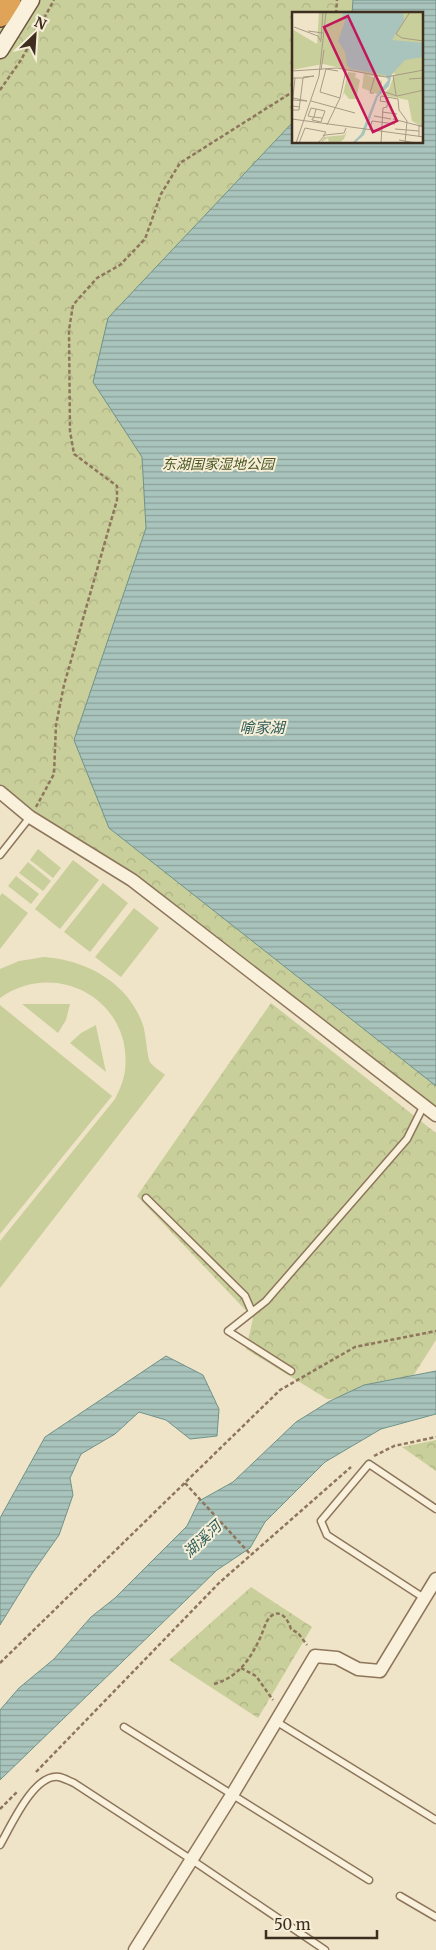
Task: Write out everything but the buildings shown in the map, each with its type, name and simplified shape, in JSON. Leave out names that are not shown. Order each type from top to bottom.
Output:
[{"type":"highway","points":[[0,16],[10,0]]},
{"type":"main road","points":[[0,50],[31,0]]},
{"type":"street","points":[[0,792],[30,817],[132,880],[436,1115]]},
{"type":"street","points":[[135,1950],[232,1795],[315,1656],[336,1658],[358,1669],[380,1671],[436,1579]]},
{"type":"lane","points":[[1,852],[30,817]]},
{"type":"lane","points":[[291,1372],[228,1330],[266,1301],[407,1139],[424,1105]]},
{"type":"lane","points":[[146,1198],[245,1296],[252,1312]]},
{"type":"lane","points":[[424,1598],[327,1535],[321,1521],[369,1464],[436,1509]]},
{"type":"lane","points":[[279,1717],[436,1820]]},
{"type":"lane","points":[[124,1727],[369,1880]]},
{"type":"lane","points":[[0,1845],[30,1794],[43,1780],[58,1777],[74,1783],[325,1950]]},
{"type":"lane","points":[[400,1896],[436,1917]]},
{"type":"path","points":[[0,90],[21,60],[54,0]]},
{"type":"path","points":[[30,817],[54,774],[56,725],[64,685],[117,500],[117,486],[74,454],[70,431],[69,330],[73,305],[97,278],[120,265],[145,239],[161,194],[180,164],[292,92]]},
{"type":"path","points":[[0,1663],[280,1390],[355,1347],[436,1331]]},
{"type":"path","points":[[370,1458],[394,1446],[436,1437]]},
{"type":"path","points":[[32,1777],[219,1583],[347,1469],[355,1465]]},
{"type":"path","points":[[185,1483],[251,1554]]},
{"type":"path","points":[[214,1684],[232,1676],[241,1668],[255,1648],[268,1620],[276,1614],[283,1614],[288,1620],[290,1629],[298,1632],[315,1656]]},
{"type":"path","points":[[241,1668],[256,1676],[279,1717]]},
{"type":"path","points":[[0,1809],[25,1784]]},
{"type":"green space","name":"喻家湖","points":[[0,0],[436,0],[436,1113],[0,785]]},
{"type":"green space","points":[[38,849],[61,868],[53,878],[30,860]]},
{"type":"green space","points":[[73,860],[99,880],[60,929],[35,909]]},
{"type":"green space","points":[[28,862],[51,881],[43,891],[19,873]]},
{"type":"green space","points":[[16,876],[39,894],[31,904],[8,886]]},
{"type":"green space","points":[[103,883],[128,903],[90,952],[64,932]]},
{"type":"green space","points":[[2,893],[28,913],[0,949],[0,896]]},
{"type":"green space","points":[[134,908],[159,928],[121,977],[95,957]]},
{"type":"green space","points":[[44,957],[60,959],[90,968],[116,985],[136,1010],[143,1025],[150,1062],[165,1075],[0,1288],[0,1241],[115,1099],[122,1084],[125,1070],[124,1045],[117,1024],[104,1006],[86,993],[66,985],[44,983],[22,987],[0,998],[0,969],[19,961]]},
{"type":"green space","points":[[271,1003],[436,1133],[436,1340],[403,1392],[327,1399],[246,1349],[253,1318],[137,1196]]},
{"type":"green space","points":[[22,1004],[70,1004],[66,1020],[58,1033]]},
{"type":"green space","points":[[0,1005],[112,1096],[0,1234]]},
{"type":"green space","points":[[96,1025],[106,1072],[70,1043],[81,1033]]},
{"type":"green space","points":[[436,1440],[436,1471],[402,1447]]},
{"type":"green space","points":[[251,1587],[312,1627],[258,1718],[169,1660]]},
{"type":"water","name":"喻家湖","points":[[353,0],[436,0],[436,1086],[109,828],[74,740],[146,528],[142,457],[93,382],[108,318],[292,123],[292,144],[424,144],[424,12],[352,12]]},
{"type":"water","points":[[166,1356],[203,1375],[219,1409],[217,1436],[190,1439],[166,1420],[139,1412],[115,1434],[81,1454],[70,1478],[73,1495],[59,1535],[0,1625],[0,1518],[45,1437]]},
{"type":"water","name":"湖溪河","points":[[436,1371],[436,1414],[381,1429],[325,1462],[265,1522],[250,1548],[217,1570],[0,1780],[0,1710],[19,1688],[54,1659],[91,1617],[115,1598],[187,1526],[199,1501],[233,1482],[296,1422],[330,1401],[364,1385]]},
{"type":"park label","name":"东湖国家湿地公园","points":[[218,464]]}]
